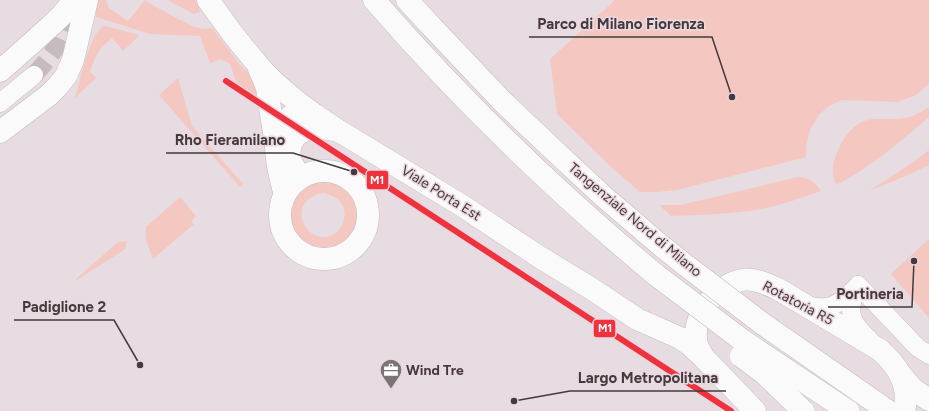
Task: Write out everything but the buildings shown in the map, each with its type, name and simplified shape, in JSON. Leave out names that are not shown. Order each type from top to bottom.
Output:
[{"type":"main road","points":[[0,71],[30,46],[58,19],[73,0]]},
{"type":"main road","points":[[0,132],[49,95],[66,76],[73,60],[87,0]]},
{"type":"main road","name":"Viale Porta Est","points":[[208,0],[255,62],[274,82],[315,115],[461,204],[538,256],[637,319],[680,338],[704,358]]},
{"type":"main road","points":[[368,0],[389,18]]},
{"type":"main road","name":"Tangenziale Nord di Milano","points":[[374,0],[431,64],[490,124],[582,211],[656,275],[742,340],[848,411]]},
{"type":"main road","name":"Tangenziale Nord di Milano","points":[[407,0],[504,102],[558,155],[658,243],[763,324],[888,411]]},
{"type":"main road","points":[[414,0],[431,26]]},
{"type":"main road","points":[[255,62],[264,80],[281,181],[285,195]]},
{"type":"main road","points":[[276,147],[280,129],[287,119],[301,112],[315,115]]},
{"type":"main road","points":[[318,171],[296,180],[290,187],[281,204],[281,226],[286,238],[295,249],[306,256],[320,260],[334,259],[349,253],[360,242],[365,233],[369,213],[365,198],[358,186],[346,176],[333,171],[318,171],[306,172],[296,169],[293,166],[289,152],[292,141],[298,134],[305,130],[324,128],[339,131]]},
{"type":"main road","points":[[656,275],[723,343],[765,374],[803,411]]},
{"type":"main road","name":"Rotatoria R5","points":[[751,408],[704,358],[699,351],[696,335],[696,328],[699,319],[708,303],[726,286],[734,282],[744,280],[767,284],[789,295],[880,350],[893,362],[905,386],[907,395],[904,411]]},
{"type":"main road","name":"Viale Porta Est","points":[[637,319],[684,327],[693,324],[699,319]]},
{"type":"main road","points":[[900,374],[913,389],[929,400]]},
{"type":"street","points":[[0,103],[34,75]]},
{"type":"street","points":[[802,303],[815,307],[829,307],[842,300],[858,285]]},
{"type":"street","points":[[858,285],[853,296],[851,312],[852,319],[860,331],[880,350]]},
{"type":"street","points":[[858,285],[918,348],[929,355]]},
{"type":"shaded area","points":[[96,0],[106,0],[109,8],[128,21],[145,0],[192,26],[203,29],[213,29],[240,65],[258,84],[270,154],[266,155],[259,108],[236,81],[230,64],[221,59],[210,63],[200,36],[150,34],[96,17]]},
{"type":"shaded area","points":[[167,0],[195,0],[200,12],[194,14]]},
{"type":"shaded area","points":[[615,0],[929,0],[929,84],[916,95],[898,102],[842,100],[829,106],[819,115],[810,130],[806,145],[806,157],[677,190],[640,192],[611,167],[557,114],[550,59]]},
{"type":"shaded area","points":[[103,26],[140,35],[123,51],[112,38],[102,47],[95,58],[90,71],[96,78],[75,98],[89,49],[93,39]]},
{"type":"shaded area","points":[[178,78],[192,126],[243,184],[240,187],[159,95]]},
{"type":"shaded area","points":[[929,107],[929,117],[907,136],[873,163],[836,185],[833,176],[834,159],[844,139],[851,130],[867,120],[907,117],[917,114]]},
{"type":"shaded area","points":[[929,150],[929,165],[869,191],[915,161]]},
{"type":"shaded area","points":[[798,177],[806,178],[811,181],[821,191],[791,201],[750,211],[705,215],[671,216],[659,205],[681,205]]},
{"type":"shaded area","points":[[318,180],[327,180],[338,183],[347,189],[353,197],[357,216],[355,226],[350,236],[339,245],[321,249],[310,246],[300,239],[295,233],[290,220],[291,206],[297,193],[308,184]],"holes":[[[323,193],[334,197],[341,204],[344,212],[344,220],[341,228],[335,234],[327,237],[317,236],[306,228],[302,220],[301,214],[304,204],[317,194]]]},
{"type":"shaded area","points":[[180,197],[196,216],[191,221],[194,224],[153,259],[146,240],[146,227]]},
{"type":"shaded area","points":[[929,239],[929,318],[891,274]]},
{"type":"shaded area","points":[[127,241],[124,250],[77,280],[76,279],[118,242]]},
{"type":"tunnel","points":[[34,75],[54,51],[63,34],[69,4]]},
{"type":"transit line","name":"M1","points":[[226,81],[731,411]]},
{"type":"place","name":"Parco di Milano Fiorenza","points":[[732,97]]},
{"type":"place","name":"Rho Fieramilano","points":[[354,172]]},
{"type":"place","name":"Portineria","points":[[914,261]]},
{"type":"place","name":"Padiglione 2","points":[[140,365]]},
{"type":"place","name":"Wind Tre","points":[[391,390]]},
{"type":"place","name":"Largo Metropolitana","points":[[514,401]]}]
